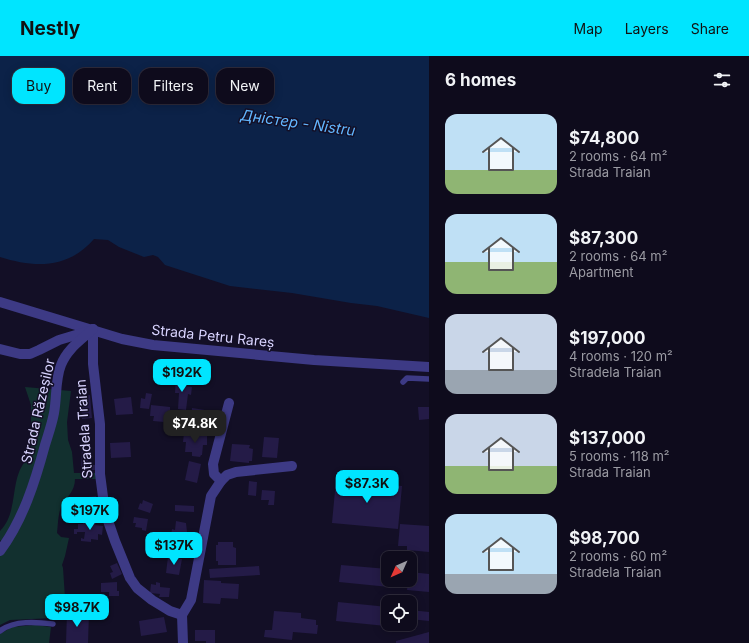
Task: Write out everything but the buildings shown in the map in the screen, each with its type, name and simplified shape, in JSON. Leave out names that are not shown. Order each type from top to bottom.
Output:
[{"type":"street","name":"Strada Petru Rareș","points":[[0,302],[122,339],[153,345],[314,360],[429,367]]},
{"type":"street","points":[[0,349],[20,354],[30,354],[59,340],[93,329]]},
{"type":"street","name":"Strada Răzeșilor","points":[[0,551],[9,540],[22,514],[38,474],[54,413],[60,365],[68,352],[93,329]]},
{"type":"street","name":"Stradela Traian","points":[[93,329],[94,364],[100,424],[100,474],[105,512],[122,560],[137,588],[152,600],[170,611],[182,615]]},
{"type":"street","points":[[221,481],[214,474],[213,464],[229,403]]},
{"type":"street","points":[[183,643],[182,615],[191,600],[211,496],[221,481],[227,476],[236,472],[292,466]]},
{"type":"lane","points":[[403,382],[407,378],[429,379]]},
{"type":"lane","points":[[0,631],[5,627],[18,624],[41,622],[53,624]]},
{"type":"green space","points":[[25,387],[71,391],[67,422],[68,440],[72,452],[74,473],[95,473],[96,479],[75,479],[74,487],[63,503],[59,513],[57,533],[61,537],[69,538],[62,565],[65,598],[68,602],[73,602],[73,608],[54,618],[10,620],[0,625],[0,531],[10,513],[19,472],[31,456],[31,405]]},
{"type":"green space","points":[[35,625],[51,627],[49,643],[0,643],[0,634],[12,627]]},
{"type":"water","name":"Дністер - Nistru","points":[[0,56],[429,56],[429,318],[377,306],[292,293],[230,286],[165,265],[158,257],[153,255],[144,257],[119,247],[108,240],[94,239],[84,249],[73,256],[62,261],[50,263],[26,263],[0,257]]}]
